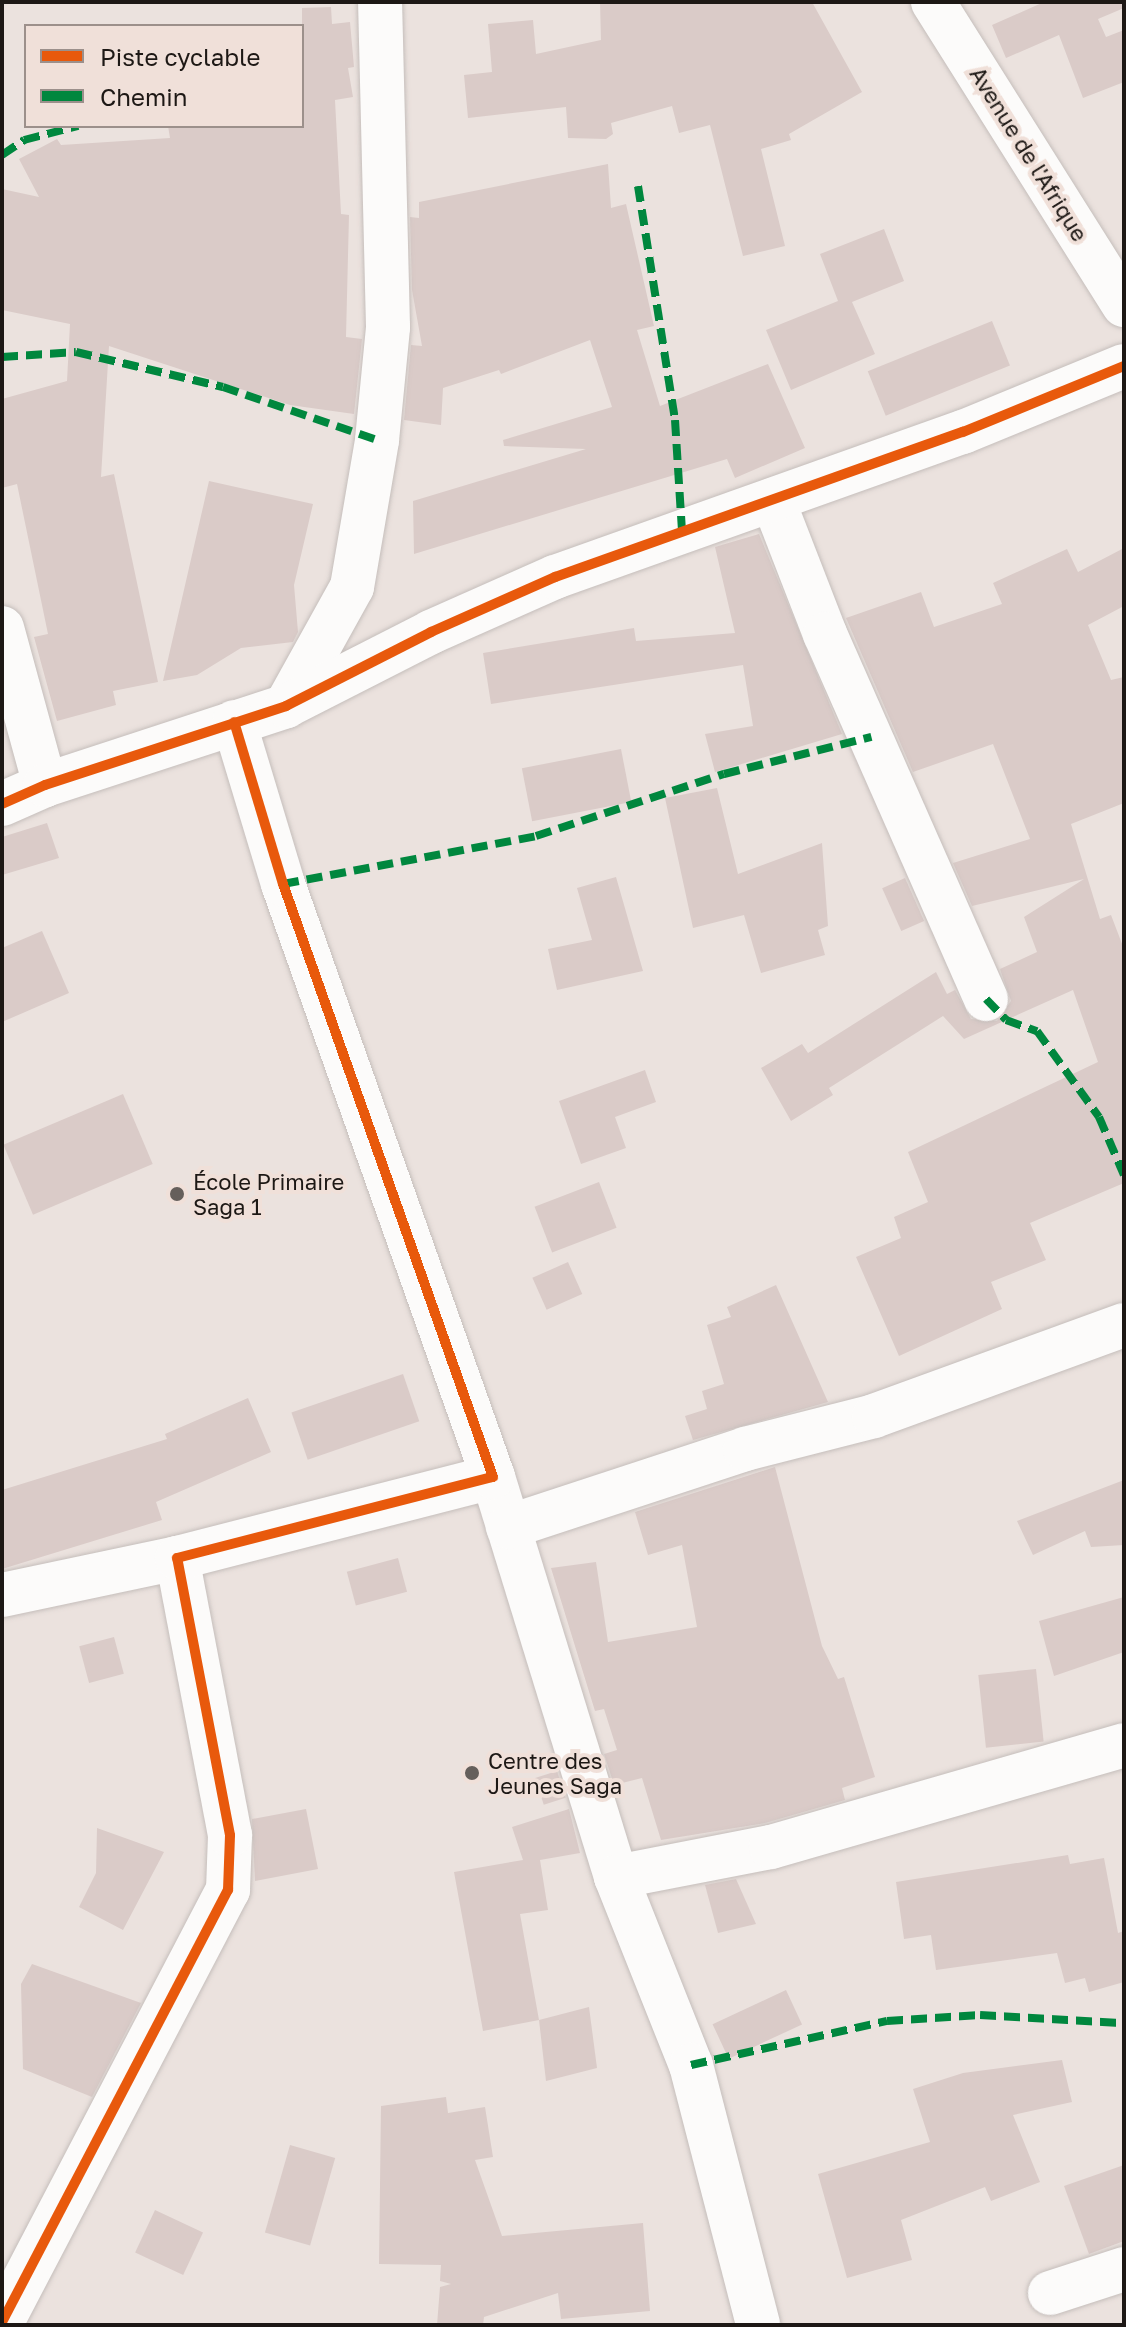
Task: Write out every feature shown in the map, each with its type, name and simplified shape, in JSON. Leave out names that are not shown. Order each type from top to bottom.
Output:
[{"type":"street","points":[[286,706],[352,587],[375,453],[388,327],[380,2]]},
{"type":"street","name":"Avenue de l'Afrique","points":[[933,2],[1124,305]]},
{"type":"street","points":[[2,804],[45,785],[286,706],[431,632],[555,577],[963,432],[1124,366]]},
{"type":"street","points":[[773,500],[825,634],[986,999]]},
{"type":"street","points":[[2,628],[45,785]]},
{"type":"street","points":[[234,722],[283,884],[493,1477],[616,1877],[691,2065],[758,2325]]},
{"type":"street","points":[[508,1527],[745,1449],[874,1416],[1124,1325]]},
{"type":"street","points":[[2,1595],[177,1558],[493,1477]]},
{"type":"street","points":[[2,2322],[228,1890],[230,1835],[177,1558]]},
{"type":"street","points":[[616,1877],[771,1847],[1124,1745]]},
{"type":"street","points":[[1050,2293],[1124,2269]]},
{"type":"building","points":[[600,2],[812,2],[862,92],[789,134],[791,140],[761,149],[785,246],[743,256],[710,125],[679,133],[672,106],[611,123],[613,134],[606,139],[568,138],[566,107],[468,118],[464,75],[492,72],[488,24],[533,20],[536,54],[601,40]]},
{"type":"building","points":[[1044,2],[1124,2],[1124,8],[1098,19],[1106,37],[1124,30],[1124,82],[1083,98],[1059,35],[1006,58],[992,25]]},
{"type":"building","points":[[331,7],[332,24],[350,22],[354,67],[348,68],[353,97],[335,100],[341,214],[349,215],[346,337],[362,339],[354,414],[290,405],[109,346],[101,477],[114,474],[158,682],[113,691],[116,705],[57,721],[34,637],[48,634],[17,484],[2,488],[2,399],[67,381],[70,324],[2,310],[2,189],[39,197],[19,159],[57,139],[61,145],[170,138],[168,128],[304,128],[302,8]]},
{"type":"building","points":[[608,164],[611,208],[626,204],[654,326],[637,330],[660,406],[768,364],[805,448],[735,478],[727,459],[414,554],[413,501],[586,449],[504,446],[503,440],[612,407],[590,340],[501,374],[499,370],[443,388],[441,425],[404,420],[411,345],[422,346],[412,290],[410,217],[419,218],[419,202]]},
{"type":"building","points":[[884,229],[904,281],[852,302],[875,354],[791,390],[766,330],[838,301],[820,254]]},
{"type":"building","points":[[992,321],[1010,366],[886,416],[868,371]]},
{"type":"building","points":[[209,481],[313,504],[294,585],[298,632],[293,642],[241,648],[197,675],[163,681]]},
{"type":"building","points":[[759,534],[842,734],[715,772],[705,734],[753,726],[743,665],[491,704],[483,653],[634,628],[636,641],[735,633],[715,547]]},
{"type":"building","points":[[1124,548],[1124,606],[1088,625],[1111,680],[1124,677],[1124,803],[1071,824],[1100,919],[1111,915],[1124,949],[1124,1183],[1030,1223],[1046,1260],[991,1282],[1002,1309],[899,1356],[856,1257],[901,1238],[894,1217],[928,1202],[908,1152],[1098,1062],[1073,990],[964,1039],[943,1016],[829,1088],[833,1095],[791,1121],[761,1068],[802,1044],[808,1053],[936,972],[947,994],[955,990],[971,1019],[997,1021],[1011,1001],[1000,969],[1037,952],[1024,917],[1084,879],[972,906],[953,863],[1030,839],[993,744],[913,772],[846,618],[921,592],[934,627],[1002,604],[993,583],[1067,549],[1078,572]]},
{"type":"building","points":[[621,749],[631,802],[532,821],[522,768]]},
{"type":"building","points":[[717,788],[738,874],[822,843],[828,926],[818,930],[825,955],[761,973],[744,915],[693,928],[665,798]]},
{"type":"building","points":[[47,823],[59,858],[2,875],[2,837]]},
{"type":"building","points":[[616,877],[643,971],[557,990],[548,949],[592,940],[577,888]]},
{"type":"building","points":[[905,878],[924,921],[901,931],[882,888]]},
{"type":"building","points":[[42,931],[69,993],[2,1022],[2,948]]},
{"type":"building","points":[[645,1070],[656,1102],[615,1117],[626,1148],[581,1164],[559,1101]]},
{"type":"building","points":[[123,1094],[153,1164],[33,1215],[3,1145]]},
{"type":"building","points":[[599,1182],[617,1228],[552,1252],[535,1207]]},
{"type":"building","points":[[568,1262],[582,1294],[547,1310],[532,1278]]},
{"type":"building","points":[[776,1285],[828,1402],[693,1440],[685,1416],[707,1409],[702,1391],[724,1384],[707,1325],[731,1317],[727,1307]]},
{"type":"building","points":[[403,1374],[419,1421],[308,1460],[291,1412]]},
{"type":"building","points":[[248,1398],[271,1452],[156,1502],[162,1520],[2,1569],[2,1490],[167,1439],[165,1434]]},
{"type":"building","points":[[775,1467],[822,1646],[838,1679],[844,1677],[875,1777],[842,1788],[845,1800],[765,1823],[661,1840],[642,1778],[614,1785],[604,1754],[617,1750],[604,1709],[595,1711],[551,1568],[596,1562],[608,1642],[697,1627],[682,1545],[648,1555],[635,1512]]},
{"type":"building","points":[[1124,1480],[1124,1545],[1091,1547],[1085,1531],[1033,1555],[1017,1521]]},
{"type":"building","points":[[398,1558],[407,1592],[356,1606],[347,1572]]},
{"type":"building","points":[[1124,1597],[1124,1652],[1054,1676],[1039,1621]]},
{"type":"building","points":[[114,1637],[124,1674],[89,1683],[79,1646]]},
{"type":"building","points":[[1036,1669],[1044,1742],[986,1748],[978,1675]]},
{"type":"building","points":[[557,1771],[566,1798],[544,1805],[535,1778]]},
{"type":"building","points":[[306,1809],[318,1869],[255,1881],[252,1819]]},
{"type":"building","points":[[569,1809],[580,1853],[540,1860],[548,1910],[520,1914],[539,2020],[483,2031],[454,1872],[523,1860],[512,1827]]},
{"type":"building","points":[[97,1828],[164,1852],[123,1930],[79,1907],[96,1873]]},
{"type":"building","points":[[1068,1855],[1070,1864],[1104,1858],[1118,1933],[1124,1931],[1124,1982],[1089,1992],[1085,1978],[1065,1983],[1057,1953],[936,1970],[931,1935],[904,1939],[896,1882]]},
{"type":"building","points":[[736,1879],[756,1924],[718,1933],[705,1885]]},
{"type":"building","points":[[32,1964],[141,2003],[92,2097],[23,2069],[21,1984]]},
{"type":"building","points":[[786,1990],[802,2024],[729,2059],[713,2024]]},
{"type":"building","points":[[589,2007],[597,2068],[546,2081],[539,2020]]},
{"type":"building","points":[[1062,2060],[1072,2102],[1013,2115],[1040,2182],[991,2201],[985,2187],[901,2220],[912,2260],[847,2278],[818,2174],[930,2142],[913,2089],[963,2073]]},
{"type":"building","points":[[446,2097],[448,2113],[485,2107],[493,2157],[475,2160],[502,2236],[643,2223],[650,2311],[561,2319],[558,2293],[484,2317],[483,2325],[437,2325],[440,2287],[451,2284],[440,2281],[441,2265],[379,2264],[381,2106]]},
{"type":"building","points":[[290,2145],[335,2158],[310,2245],[265,2232]]},
{"type":"building","points":[[1124,2165],[1124,2241],[1089,2254],[1064,2186]]},
{"type":"building","points":[[155,2210],[203,2232],[183,2275],[135,2253]]},
{"type":"marked path","points":[[2,155],[24,140],[70,128]]},
{"type":"marked path","points":[[638,186],[675,420],[682,530]]},
{"type":"marked path","points":[[2,357],[76,352],[223,387],[377,440]]},
{"type":"marked path","points":[[283,884],[536,836],[724,774],[871,737]]},
{"type":"marked path","points":[[986,999],[1006,1020],[1037,1031],[1099,1117],[1124,1175]]},
{"type":"marked path","points":[[691,2065],[887,2021],[980,2015],[1120,2023]]},
{"type":"cycle path","points":[[2,804],[45,785],[286,706],[431,632],[555,577],[963,432],[1124,366]]},
{"type":"cycle path","points":[[2,2322],[228,1890],[230,1835],[177,1558],[493,1477],[283,884],[234,722]]},
{"type":"place","name":"École Primaire Saga 1","points":[[177,1194]]},
{"type":"place","name":"Centre des Jeunes Saga","points":[[472,1773]]}]
